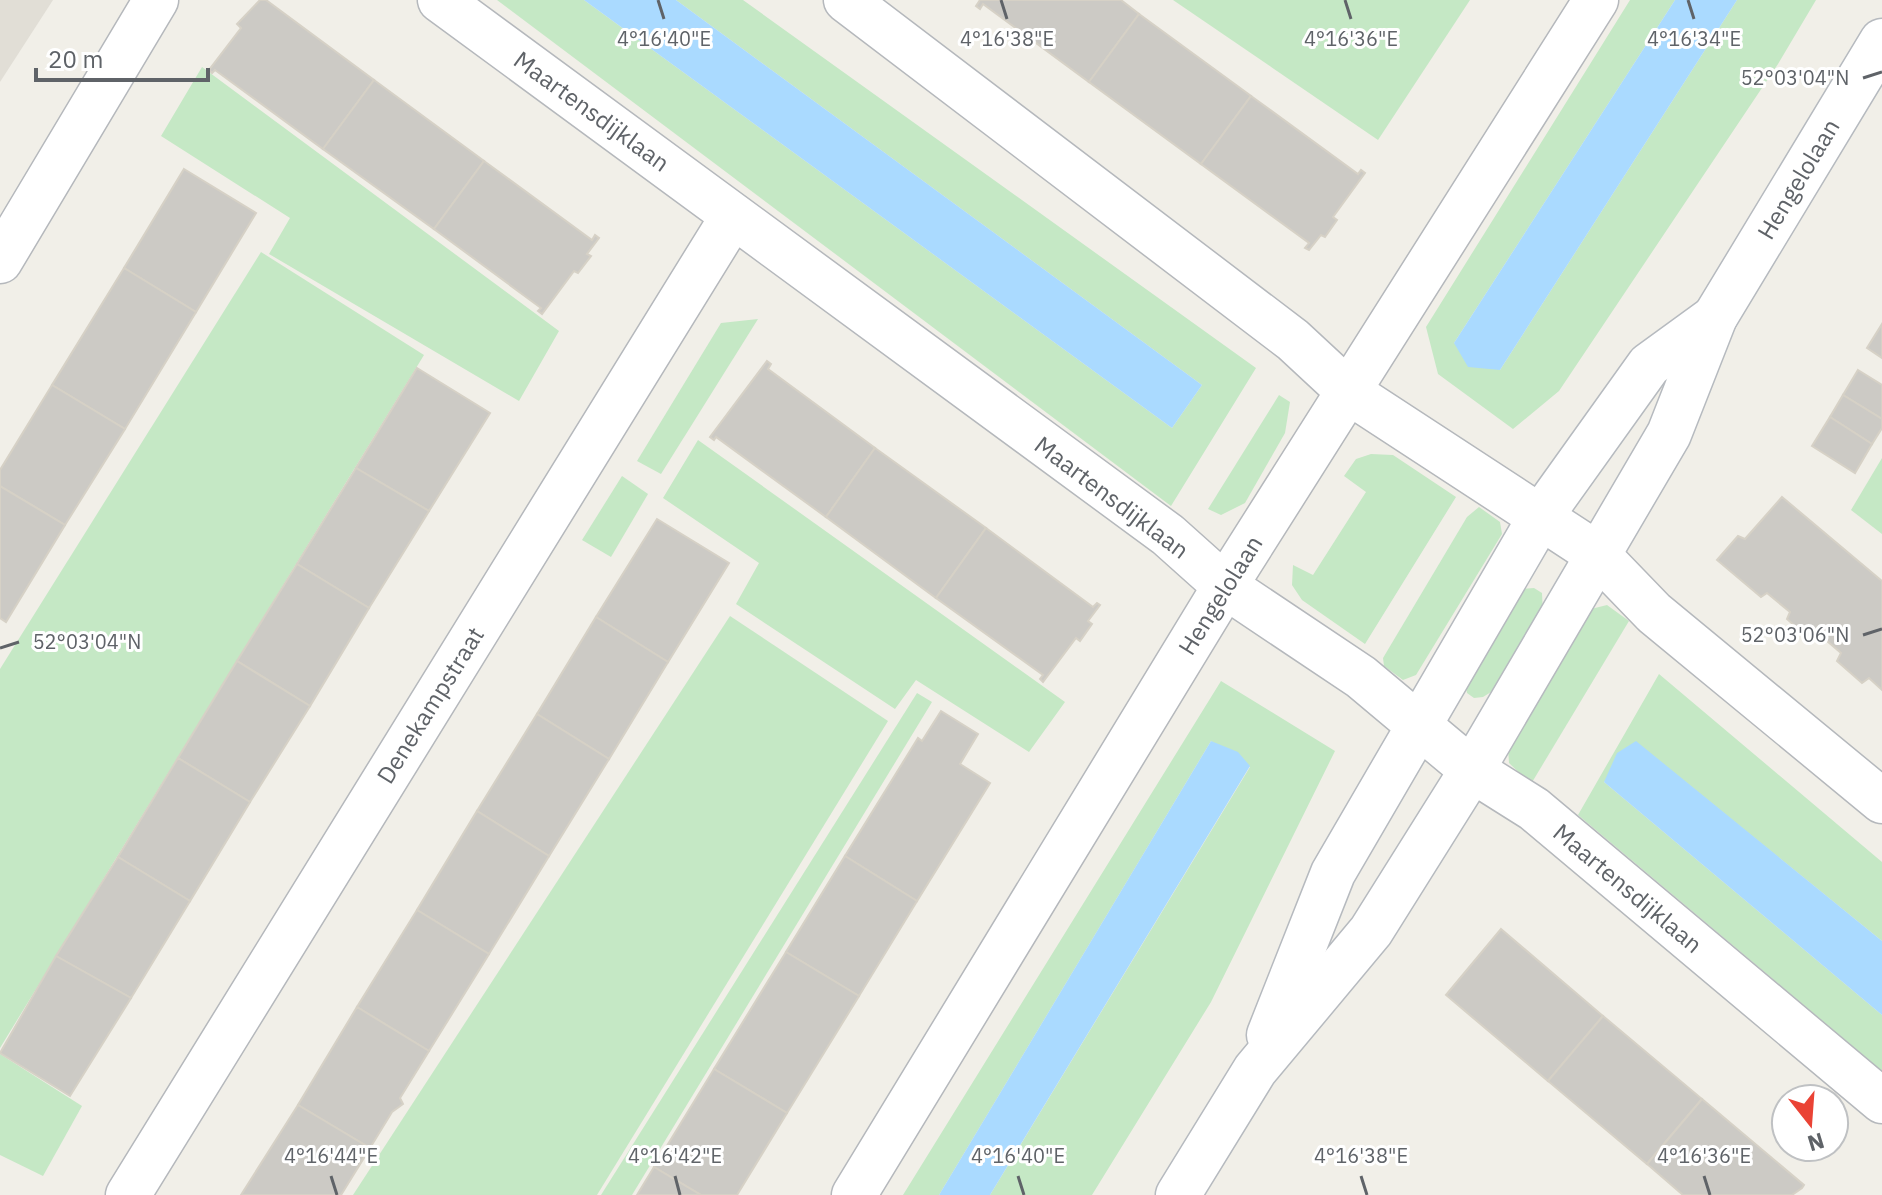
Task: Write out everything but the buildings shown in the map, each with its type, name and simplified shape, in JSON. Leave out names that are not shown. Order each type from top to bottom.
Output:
[{"type":"street","points":[[0,261],[156,0]]},
{"type":"street","name":"Maartensdijklaan","points":[[440,0],[1168,535],[1225,586],[1361,677],[1472,770],[1534,809],[1882,1101]]},
{"type":"street","name":"Hengelolaan","points":[[854,1195],[1225,586],[1596,0]]},
{"type":"street","points":[[852,2],[1293,340],[1349,392],[1597,554],[1654,613],[1882,801]]},
{"type":"street","name":"Hengelolaan","points":[[1178,1195],[1255,1070],[1371,931],[1472,770],[1669,434],[1715,317],[1882,41]]},
{"type":"street","name":"Denekampstraat","points":[[128,1195],[733,216]]},
{"type":"street","name":"Hengelolaan","points":[[1255,1070],[1333,873],[1421,728],[1541,516],[1649,365],[1715,317]]},
{"type":"shaded area","points":[[0,0],[53,0],[0,82]]},
{"type":"green space","points":[[497,0],[584,0],[1172,428],[1202,385],[676,0],[743,0],[1256,368],[1171,506]]},
{"type":"green space","points":[[1173,0],[1470,0],[1378,140]]},
{"type":"green space","points":[[1630,0],[1675,0],[1454,343],[1500,370],[1737,0],[1816,0],[1778,64],[1559,391],[1513,429],[1438,374],[1426,327]]},
{"type":"green space","points":[[202,67],[559,331],[519,401],[269,254],[290,218],[161,136]]},
{"type":"green space","points":[[261,252],[424,355],[0,1048],[0,669]]},
{"type":"green space","points":[[758,319],[661,474],[637,461],[721,323]]},
{"type":"green space","points":[[1279,395],[1290,402],[1285,433],[1245,503],[1221,515],[1208,509]]},
{"type":"green space","points":[[698,440],[1065,702],[1029,752],[916,680],[895,709],[736,604],[759,563],[663,498]]},
{"type":"green space","points":[[1371,454],[1393,455],[1456,497],[1365,644],[1302,600],[1292,585],[1293,565],[1313,575],[1366,492],[1344,476],[1356,459]]},
{"type":"green space","points":[[1882,458],[1882,534],[1851,510]]},
{"type":"green space","points":[[622,476],[648,494],[611,557],[582,540]]},
{"type":"green space","points":[[1479,507],[1500,522],[1502,534],[1416,675],[1403,680],[1384,666],[1383,658],[1467,517]]},
{"type":"green space","points":[[1534,588],[1542,593],[1543,615],[1499,687],[1483,697],[1474,698],[1467,693],[1465,683],[1522,589]]},
{"type":"green space","points":[[1607,605],[1629,621],[1531,784],[1509,763],[1508,747],[1591,609]]},
{"type":"green space","points":[[730,616],[888,721],[597,1195],[353,1195]]},
{"type":"green space","points":[[1659,674],[1882,862],[1882,941],[1636,742],[1604,782],[1882,1015],[1882,1071],[1578,815]]},
{"type":"green space","points":[[1221,681],[1335,751],[1211,1002],[1092,1195],[990,1195],[1250,767],[1211,741],[939,1195],[903,1195]]},
{"type":"green space","points":[[917,693],[932,702],[632,1195],[601,1195]]},
{"type":"green space","points":[[0,1054],[82,1106],[43,1176],[0,1155]]},
{"type":"water","points":[[584,0],[676,0],[1202,385],[1172,428]]},
{"type":"water","points":[[1675,0],[1737,0],[1500,370],[1468,367],[1454,343]]},
{"type":"water","points":[[1211,741],[1238,752],[1250,766],[990,1195],[939,1195]]},
{"type":"water","points":[[1636,741],[1882,941],[1882,1015],[1604,782],[1617,753]]}]
